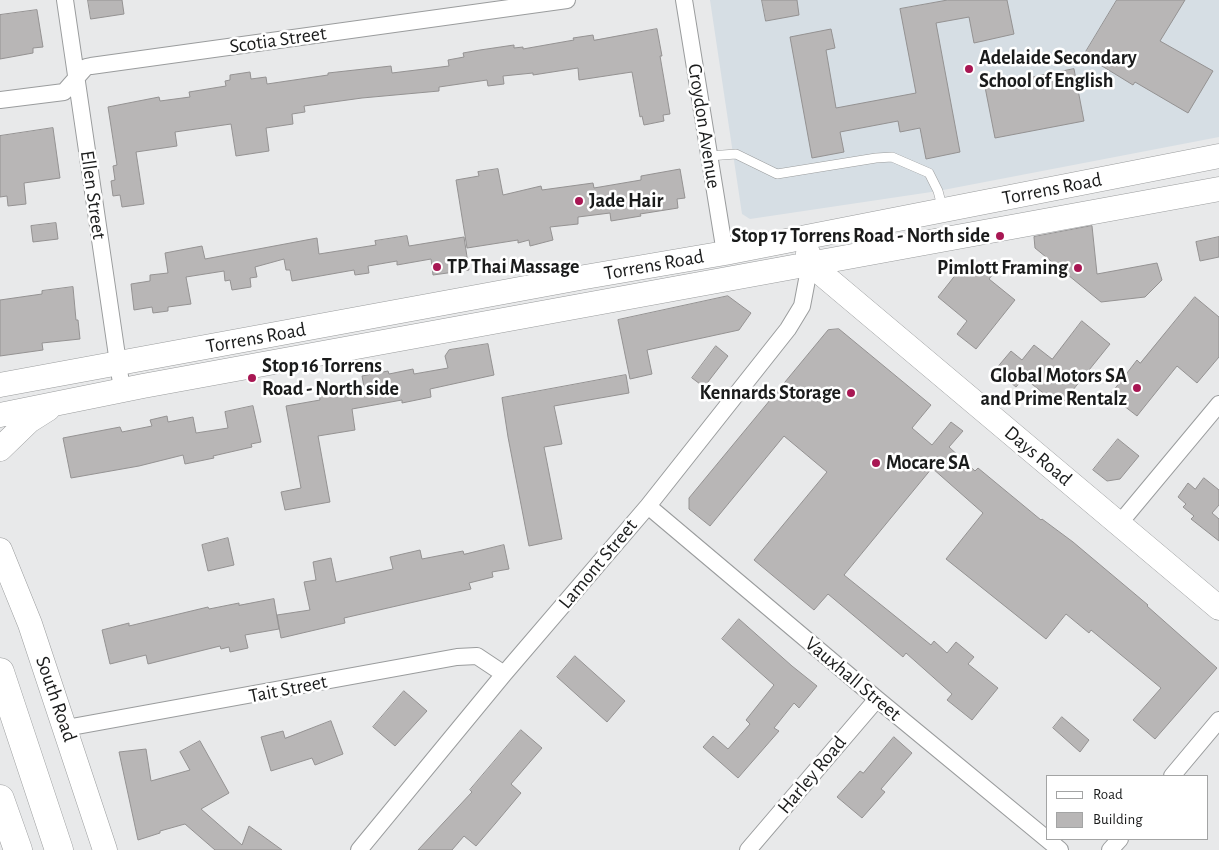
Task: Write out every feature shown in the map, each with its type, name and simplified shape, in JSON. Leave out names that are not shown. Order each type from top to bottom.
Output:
[{"type":"highway","points":[[0,672],[59,850]]},
{"type":"highway","points":[[0,799],[18,850]]},
{"type":"main road","name":"Torrens Road","points":[[0,385],[725,253],[1219,156]]},
{"type":"main road","name":"Torrens Road","points":[[0,415],[122,390],[1219,189]]},
{"type":"main road","points":[[806,237],[810,264]]},
{"type":"main road","name":"Days Road","points":[[810,264],[1219,608]]},
{"type":"main road","points":[[0,449],[29,421],[56,404]]},
{"type":"main road","name":"South Road","points":[[0,550],[30,624],[106,850]]},
{"type":"street","name":"Ellen Street","points":[[65,0],[122,390]]},
{"type":"street","name":"Scotia Street","points":[[0,100],[64,92],[86,67],[568,0]]},
{"type":"street","name":"Croydon Avenue","points":[[684,0],[725,253]]},
{"type":"street","name":"Lamont Street","points":[[359,850],[504,674],[648,506],[788,329],[802,306],[810,264]]},
{"type":"street","points":[[1119,524],[1219,404]]},
{"type":"street","name":"Vauxhall Street","points":[[648,506],[876,699],[1046,839]]},
{"type":"street","name":"Tait Street","points":[[66,728],[457,657],[477,656],[504,674]]},
{"type":"street","name":"Harley Road","points":[[748,850],[876,699]]},
{"type":"street","points":[[1173,775],[1219,720]]},
{"type":"street","name":"Vauxhall Street","points":[[1048,840],[1060,850]]},
{"type":"street","points":[[1110,850],[1119,840]]},
{"type":"lane","points":[[709,156],[736,154],[777,174],[892,157],[929,173],[938,191],[943,210]]},
{"type":"shaded area","name":"Adelaide Secondary School of English","points":[[710,0],[1219,0],[1219,137],[938,191],[750,219],[742,214]]},
{"type":"building","points":[[88,0],[122,0],[124,14],[91,19]]},
{"type":"building","points":[[762,0],[797,0],[799,15],[766,21]]},
{"type":"building","points":[[948,0],[1007,0],[1014,34],[974,43],[969,17],[936,23],[960,152],[926,159],[920,128],[900,132],[898,121],[840,132],[844,152],[812,158],[790,37],[831,29],[835,48],[826,50],[836,108],[916,93],[900,9]]},
{"type":"building","points":[[1117,0],[1185,0],[1160,41],[1213,71],[1188,113],[1135,82],[1133,85],[1084,55]]},
{"type":"building","points":[[37,10],[43,47],[33,48],[33,53],[0,59],[0,15]]},
{"type":"building","points":[[657,29],[670,114],[663,115],[664,121],[644,125],[642,116],[640,117],[632,72],[579,80],[578,68],[533,75],[533,73],[503,76],[504,84],[488,86],[487,80],[439,87],[439,91],[362,98],[304,106],[305,112],[292,114],[293,124],[266,128],[269,151],[236,156],[231,124],[175,132],[177,146],[136,152],[144,204],[122,207],[120,195],[113,196],[111,181],[115,180],[113,166],[117,165],[108,107],[159,97],[160,101],[190,97],[189,92],[226,86],[225,81],[230,80],[230,75],[250,72],[251,79],[266,77],[267,84],[328,75],[328,73],[391,66],[392,73],[449,66],[448,60],[464,57],[463,53],[480,50],[514,45],[514,48],[523,47],[523,49],[593,35],[594,40]]},
{"type":"building","points":[[1074,69],[1084,121],[995,138],[985,87]]},
{"type":"building","points":[[53,128],[60,178],[24,183],[26,204],[8,206],[7,196],[0,197],[0,136]]},
{"type":"building","points":[[498,169],[503,195],[541,186],[542,190],[593,183],[594,188],[641,180],[641,176],[680,169],[685,198],[677,199],[678,208],[640,214],[641,216],[611,221],[610,213],[578,217],[578,224],[550,227],[553,240],[530,246],[529,240],[518,243],[518,240],[467,248],[456,180],[479,176],[478,172]]},
{"type":"building","points":[[56,223],[58,239],[33,242],[31,226]]},
{"type":"building","name":"Pimlott Framing","points":[[1092,226],[1097,274],[1157,263],[1162,280],[1145,297],[1101,302],[1035,248],[1034,237]]},
{"type":"building","points":[[407,236],[409,246],[464,237],[469,270],[433,275],[431,259],[397,265],[397,261],[368,266],[369,273],[355,275],[354,270],[292,281],[290,270],[286,270],[284,259],[255,267],[257,277],[250,278],[251,287],[232,290],[230,280],[225,281],[224,271],[186,277],[191,304],[168,307],[168,311],[153,313],[152,307],[134,310],[131,284],[150,281],[150,275],[168,273],[165,253],[202,246],[205,259],[317,238],[319,254],[376,245],[375,241]]},
{"type":"building","points":[[1219,237],[1219,257],[1200,261],[1196,242]]},
{"type":"building","points":[[1000,265],[989,279],[1015,300],[976,349],[957,334],[967,321],[938,297],[957,273]]},
{"type":"building","points":[[73,287],[80,339],[42,343],[43,350],[0,356],[0,300]]},
{"type":"building","points":[[728,296],[751,313],[739,330],[647,350],[652,374],[630,379],[618,320]]},
{"type":"building","points":[[1195,297],[1219,317],[1219,357],[1197,383],[1177,366],[1137,416],[1110,395],[1137,360],[1140,363]]},
{"type":"building","points":[[1082,321],[1110,344],[1060,406],[1024,378],[1016,387],[995,370],[1011,351],[1022,360],[1034,345],[1052,359]]},
{"type":"building","points":[[839,329],[931,405],[912,428],[932,445],[951,422],[963,431],[949,447],[975,471],[978,468],[1041,520],[1073,542],[1148,605],[1217,668],[1155,739],[1133,720],[1161,688],[1091,630],[1089,633],[1066,614],[1046,639],[946,559],[983,513],[932,468],[844,575],[931,645],[934,641],[947,653],[956,642],[974,657],[968,664],[998,688],[972,720],[947,700],[952,694],[906,653],[903,657],[828,594],[814,610],[754,560],[827,472],[784,436],[710,526],[689,509],[689,498],[828,330]]},
{"type":"building","points":[[488,344],[494,375],[430,389],[431,397],[402,403],[402,400],[352,409],[355,430],[318,436],[330,502],[285,510],[281,492],[301,488],[286,406],[320,400],[319,391],[336,388],[337,392],[364,387],[362,376],[388,371],[389,374],[413,369],[414,374],[448,368],[445,356],[449,350]]},
{"type":"building","points":[[716,346],[728,356],[704,387],[692,378]]},
{"type":"building","points":[[626,375],[629,393],[554,406],[562,444],[544,447],[562,539],[529,546],[502,398]]},
{"type":"building","points":[[253,406],[261,442],[251,444],[252,447],[185,464],[183,455],[139,466],[71,478],[63,438],[120,427],[122,432],[152,426],[150,420],[167,416],[168,422],[193,417],[196,433],[228,428],[225,412]]},
{"type":"building","points":[[1118,439],[1139,456],[1120,479],[1107,481],[1093,470]]},
{"type":"building","points":[[1204,478],[1219,490],[1219,505],[1212,513],[1219,519],[1219,541],[1191,519],[1194,516],[1183,507],[1186,504],[1178,497],[1188,483],[1195,489]]},
{"type":"building","points":[[228,538],[234,565],[208,571],[202,545]]},
{"type":"building","points":[[504,545],[509,569],[492,572],[493,577],[469,583],[471,589],[344,618],[345,623],[281,638],[277,615],[310,610],[304,582],[316,580],[313,562],[331,558],[336,582],[393,569],[390,557],[420,550],[422,559],[463,551],[464,554]]},
{"type":"building","points":[[274,599],[279,629],[245,635],[248,648],[230,652],[229,647],[221,649],[220,646],[148,664],[146,655],[110,664],[102,630],[129,623],[129,626],[208,607],[209,609]]},
{"type":"building","points":[[739,619],[817,686],[799,708],[794,703],[774,728],[779,731],[738,778],[703,747],[713,736],[728,749],[750,724],[746,720],[774,685],[722,639]]},
{"type":"building","points":[[575,656],[625,701],[607,722],[557,677]]},
{"type":"building","points":[[404,691],[427,711],[395,746],[373,727]]},
{"type":"building","points":[[1062,717],[1089,740],[1080,752],[1053,728]]},
{"type":"building","points":[[331,721],[343,754],[315,765],[312,758],[271,771],[261,737],[283,731],[285,738]]},
{"type":"building","points":[[521,730],[542,748],[511,784],[521,793],[495,824],[476,846],[464,836],[452,850],[418,850],[472,792],[470,790]]},
{"type":"building","points":[[894,737],[912,753],[881,789],[885,792],[862,818],[837,797],[860,771],[863,773]]},
{"type":"building","points":[[200,741],[229,793],[201,809],[242,845],[249,826],[282,850],[215,850],[185,824],[138,840],[119,752],[146,749],[151,781],[190,770],[180,752]]},
{"type":"place","name":"Adelaide Secondary School of English","points":[[969,69]]},
{"type":"place","name":"Jade Hair","points":[[579,201]]},
{"type":"place","name":"Stop 17 Torrens Road - North side","points":[[1000,236]]},
{"type":"place","name":"TP Thai Massage","points":[[437,267]]},
{"type":"place","name":"Pimlott Framing","points":[[1078,268]]},
{"type":"place","name":"Stop 16 Torrens Road - North side","points":[[252,378]]},
{"type":"place","name":"Global Motors SA and Prime Rentalz","points":[[1137,388]]},
{"type":"place","name":"Kennards Storage","points":[[851,393]]},
{"type":"place","name":"Mocare SA","points":[[876,463]]}]
